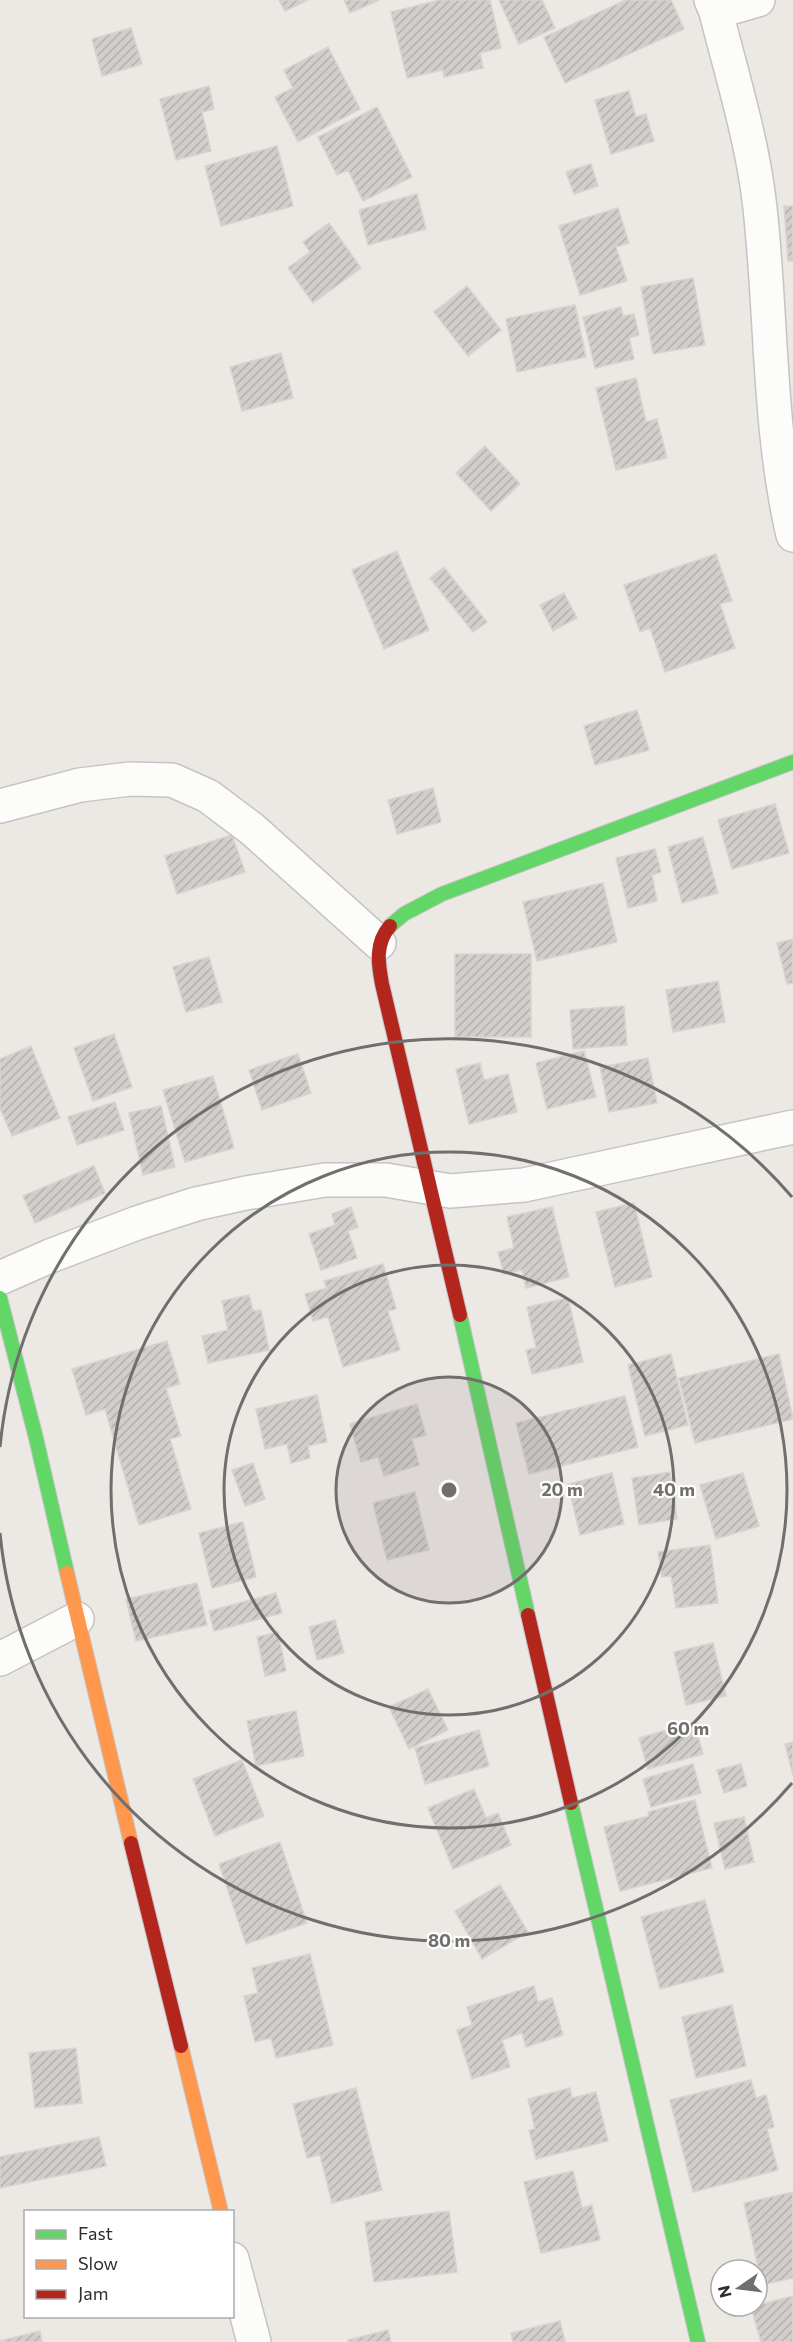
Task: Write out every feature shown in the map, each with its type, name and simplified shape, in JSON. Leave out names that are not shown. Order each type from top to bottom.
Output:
[{"type":"street","points":[[758,0],[713,6],[757,185],[776,435],[785,501],[793,535]]},
{"type":"street","points":[[698,2342],[602,1941],[431,1188],[382,984],[378,958],[379,943],[388,928],[404,915],[442,894],[793,762]]},
{"type":"street","points":[[0,806],[80,785],[130,780],[172,780],[208,796],[252,829],[379,943]]},
{"type":"street","points":[[0,1278],[137,1223],[196,1204],[246,1193],[325,1180],[386,1180],[431,1188],[478,1190],[524,1185],[793,1127]]},
{"type":"street","points":[[0,1298],[36,1438],[77,1619],[221,2210]]},
{"type":"street","points":[[0,1659],[77,1619]]},
{"type":"street","points":[[234,2267],[254,2342]]},
{"type":"building","points":[[279,0],[308,0],[285,11]]},
{"type":"building","points":[[344,0],[379,0],[350,13]]},
{"type":"building","points":[[440,0],[490,0],[501,48],[480,53],[483,68],[444,77],[443,70],[407,78],[391,12]]},
{"type":"building","points":[[499,0],[542,0],[555,28],[519,44]]},
{"type":"building","points":[[626,0],[671,0],[684,29],[565,83],[544,37]]},
{"type":"building","points":[[131,28],[142,64],[102,76],[92,39]]},
{"type":"building","points":[[328,47],[360,109],[298,142],[275,97],[293,88],[284,70]]},
{"type":"building","points":[[209,86],[214,109],[202,112],[211,151],[176,160],[160,99]]},
{"type":"building","points":[[629,91],[636,117],[646,114],[654,141],[611,154],[595,100]]},
{"type":"building","points":[[377,107],[412,177],[363,201],[348,170],[337,175],[318,137]]},
{"type":"building","points":[[277,146],[293,206],[221,226],[205,166]]},
{"type":"building","points":[[591,164],[598,186],[574,194],[566,172]]},
{"type":"building","points":[[417,194],[426,229],[368,245],[359,210]]},
{"type":"building","points":[[784,206],[793,206],[793,261],[788,261]]},
{"type":"building","points":[[618,208],[629,243],[616,247],[627,281],[580,295],[559,226]]},
{"type":"building","points":[[329,223],[361,268],[313,303],[288,268],[310,252],[303,242]]},
{"type":"building","points":[[693,278],[705,345],[653,354],[641,287]]},
{"type":"building","points":[[467,286],[501,330],[468,356],[434,312]]},
{"type":"building","points":[[575,305],[586,357],[517,372],[506,319]]},
{"type":"building","points":[[621,307],[623,316],[634,314],[639,335],[629,338],[634,359],[595,368],[583,317]]},
{"type":"building","points":[[281,353],[293,398],[242,411],[230,367]]},
{"type":"building","points":[[636,378],[646,422],[657,419],[667,458],[616,470],[596,388]]},
{"type":"building","points":[[485,446],[520,484],[491,511],[456,473]]},
{"type":"building","points":[[397,551],[429,630],[384,649],[352,570]]},
{"type":"building","points":[[716,554],[732,601],[720,604],[735,648],[665,672],[650,628],[640,632],[624,585]]},
{"type":"building","points":[[444,567],[487,622],[473,632],[430,578]]},
{"type":"building","points":[[564,593],[577,618],[553,631],[540,605]]},
{"type":"building","points":[[637,710],[649,750],[595,765],[584,726]]},
{"type":"building","points":[[433,788],[441,822],[397,834],[388,800]]},
{"type":"building","points":[[775,804],[789,853],[732,869],[718,820]]},
{"type":"building","points":[[232,835],[245,872],[177,894],[165,856]]},
{"type":"building","points":[[703,837],[718,893],[682,903],[668,847]]},
{"type":"building","points":[[655,849],[661,872],[652,875],[657,901],[628,908],[616,858]]},
{"type":"building","points":[[603,883],[617,942],[537,961],[523,902]]},
{"type":"building","points":[[793,939],[793,983],[787,984],[777,943]]},
{"type":"building","points":[[455,954],[531,954],[531,1037],[455,1037]]},
{"type":"building","points":[[209,957],[222,1002],[186,1012],[173,967]]},
{"type":"building","points":[[718,981],[725,1022],[673,1032],[666,990]]},
{"type":"building","points":[[624,1006],[627,1045],[573,1049],[570,1010]]},
{"type":"building","points":[[114,1034],[132,1087],[93,1101],[74,1048]]},
{"type":"building","points":[[31,1046],[60,1118],[12,1136],[0,1108],[0,1059]]},
{"type":"building","points":[[584,1051],[596,1097],[547,1109],[536,1063]]},
{"type":"building","points":[[298,1054],[311,1093],[262,1110],[249,1070]]},
{"type":"building","points":[[648,1058],[657,1103],[609,1112],[600,1067]]},
{"type":"building","points":[[480,1063],[484,1080],[508,1074],[517,1112],[469,1124],[456,1069]]},
{"type":"building","points":[[213,1076],[234,1148],[185,1162],[163,1090]]},
{"type":"building","points":[[115,1102],[124,1130],[77,1145],[68,1117]]},
{"type":"building","points":[[161,1106],[175,1167],[143,1175],[129,1113]]},
{"type":"building","points":[[94,1166],[105,1193],[35,1223],[23,1196]]},
{"type":"building","points":[[634,1203],[652,1277],[615,1287],[596,1212]]},
{"type":"building","points":[[351,1207],[358,1227],[348,1231],[357,1258],[321,1270],[309,1234],[335,1225],[332,1214]]},
{"type":"building","points":[[552,1207],[569,1277],[526,1288],[522,1270],[504,1274],[498,1252],[514,1248],[507,1217]]},
{"type":"building","points":[[383,1264],[396,1309],[388,1311],[400,1350],[343,1367],[328,1317],[313,1321],[305,1294],[327,1288],[324,1281]]},
{"type":"building","points":[[249,1295],[253,1311],[261,1310],[269,1350],[208,1363],[202,1336],[228,1330],[222,1301]]},
{"type":"building","points":[[568,1298],[583,1362],[532,1374],[526,1350],[536,1348],[527,1307]]},
{"type":"building","points":[[167,1341],[180,1384],[166,1388],[181,1436],[170,1439],[191,1509],[139,1525],[105,1409],[86,1415],[72,1369]]},
{"type":"building","points":[[671,1354],[688,1425],[645,1436],[628,1365]]},
{"type":"building","points":[[779,1354],[793,1419],[695,1443],[679,1378]]},
{"type":"building","points":[[317,1395],[327,1442],[308,1446],[310,1458],[291,1463],[287,1444],[265,1449],[256,1409]]},
{"type":"building","points":[[625,1396],[638,1447],[529,1474],[516,1423]]},
{"type":"building","points":[[417,1404],[426,1435],[412,1439],[419,1465],[384,1476],[378,1457],[361,1462],[350,1424]]},
{"type":"building","points":[[253,1463],[265,1499],[245,1506],[232,1470]]},
{"type":"building","points":[[670,1472],[677,1519],[639,1525],[632,1478]]},
{"type":"building","points":[[612,1473],[624,1524],[580,1535],[568,1484]]},
{"type":"building","points":[[743,1473],[759,1526],[716,1539],[700,1485]]},
{"type":"building","points":[[415,1492],[429,1550],[387,1560],[373,1503]]},
{"type":"building","points":[[243,1522],[256,1577],[212,1588],[199,1533]]},
{"type":"building","points":[[710,1545],[718,1603],[676,1608],[671,1576],[662,1577],[658,1552]]},
{"type":"building","points":[[197,1583],[207,1625],[136,1641],[126,1599]]},
{"type":"building","points":[[276,1593],[282,1613],[214,1631],[209,1611]]},
{"type":"building","points":[[335,1620],[344,1653],[317,1660],[309,1627]]},
{"type":"building","points":[[278,1632],[286,1671],[265,1676],[257,1637]]},
{"type":"building","points":[[713,1643],[726,1696],[686,1705],[674,1652]]},
{"type":"building","points":[[428,1689],[448,1730],[409,1749],[389,1707]]},
{"type":"building","points":[[296,1711],[304,1756],[256,1766],[247,1721]]},
{"type":"building","points":[[694,1722],[703,1754],[648,1769],[639,1738]]},
{"type":"building","points":[[479,1730],[489,1766],[425,1784],[415,1748]]},
{"type":"building","points":[[793,1742],[793,1775],[785,1744]]},
{"type":"building","points":[[242,1760],[264,1816],[215,1836],[193,1779]]},
{"type":"building","points":[[693,1764],[701,1793],[651,1807],[643,1779]]},
{"type":"building","points":[[741,1764],[747,1786],[724,1793],[717,1770]]},
{"type":"building","points":[[474,1789],[486,1818],[498,1813],[511,1845],[453,1869],[428,1808]]},
{"type":"building","points":[[695,1800],[712,1868],[620,1891],[604,1827],[649,1816],[648,1812]]},
{"type":"building","points":[[744,1817],[754,1862],[725,1869],[714,1823]]},
{"type":"building","points":[[280,1842],[307,1923],[246,1944],[219,1864]]},
{"type":"building","points":[[500,1885],[528,1932],[482,1959],[455,1911]]},
{"type":"building","points":[[705,1900],[724,1972],[660,1989],[641,1917]]},
{"type":"building","points":[[310,1954],[333,2045],[276,2058],[271,2038],[255,2042],[244,1996],[258,1993],[252,1968]]},
{"type":"building","points":[[534,1986],[538,2002],[552,1998],[563,2035],[526,2047],[522,2033],[502,2040],[510,2067],[472,2079],[457,2030],[472,2025],[467,2007]]},
{"type":"building","points":[[732,2005],[746,2066],[696,2078],[682,2017]]},
{"type":"building","points":[[76,2048],[82,2103],[35,2108],[29,2053]]},
{"type":"building","points":[[751,2080],[756,2098],[766,2095],[774,2127],[767,2129],[778,2170],[693,2192],[670,2100]]},
{"type":"building","points":[[356,2088],[382,2190],[332,2203],[320,2155],[307,2158],[293,2104]]},
{"type":"building","points":[[570,2088],[572,2098],[596,2092],[608,2141],[536,2159],[529,2130],[535,2129],[528,2099]]},
{"type":"building","points":[[99,2137],[106,2166],[0,2188],[0,2157]]},
{"type":"building","points":[[573,2171],[582,2208],[592,2205],[600,2240],[541,2253],[524,2182]]},
{"type":"building","points":[[793,2192],[793,2278],[769,2283],[769,2258],[756,2258],[744,2203]]},
{"type":"building","points":[[449,2211],[457,2272],[374,2282],[365,2222]]},
{"type":"building","points":[[793,2296],[793,2342],[761,2342],[754,2318],[769,2318],[769,2302]]},
{"type":"building","points":[[560,2321],[565,2342],[513,2342],[511,2333]]},
{"type":"building","points":[[388,2330],[391,2342],[349,2342],[348,2340]]},
{"type":"building","points":[[40,2331],[42,2342],[0,2342],[0,2341]]},
{"type":"traffic: fast","points":[[390,926],[404,914],[442,894],[793,762]]},
{"type":"traffic: fast","points":[[0,1298],[36,1438],[67,1573]]},
{"type":"traffic: fast","points":[[460,1315],[528,1615]]},
{"type":"traffic: fast","points":[[571,1803],[698,2342]]},
{"type":"traffic: slow","points":[[67,1573],[131,1843]]},
{"type":"traffic: slow","points":[[181,2046],[221,2210]]},
{"type":"traffic: jam","points":[[390,926],[380,946],[381,976],[460,1315]]},
{"type":"traffic: jam","points":[[528,1615],[571,1803]]},
{"type":"traffic: jam","points":[[131,1843],[181,2046]]}]
